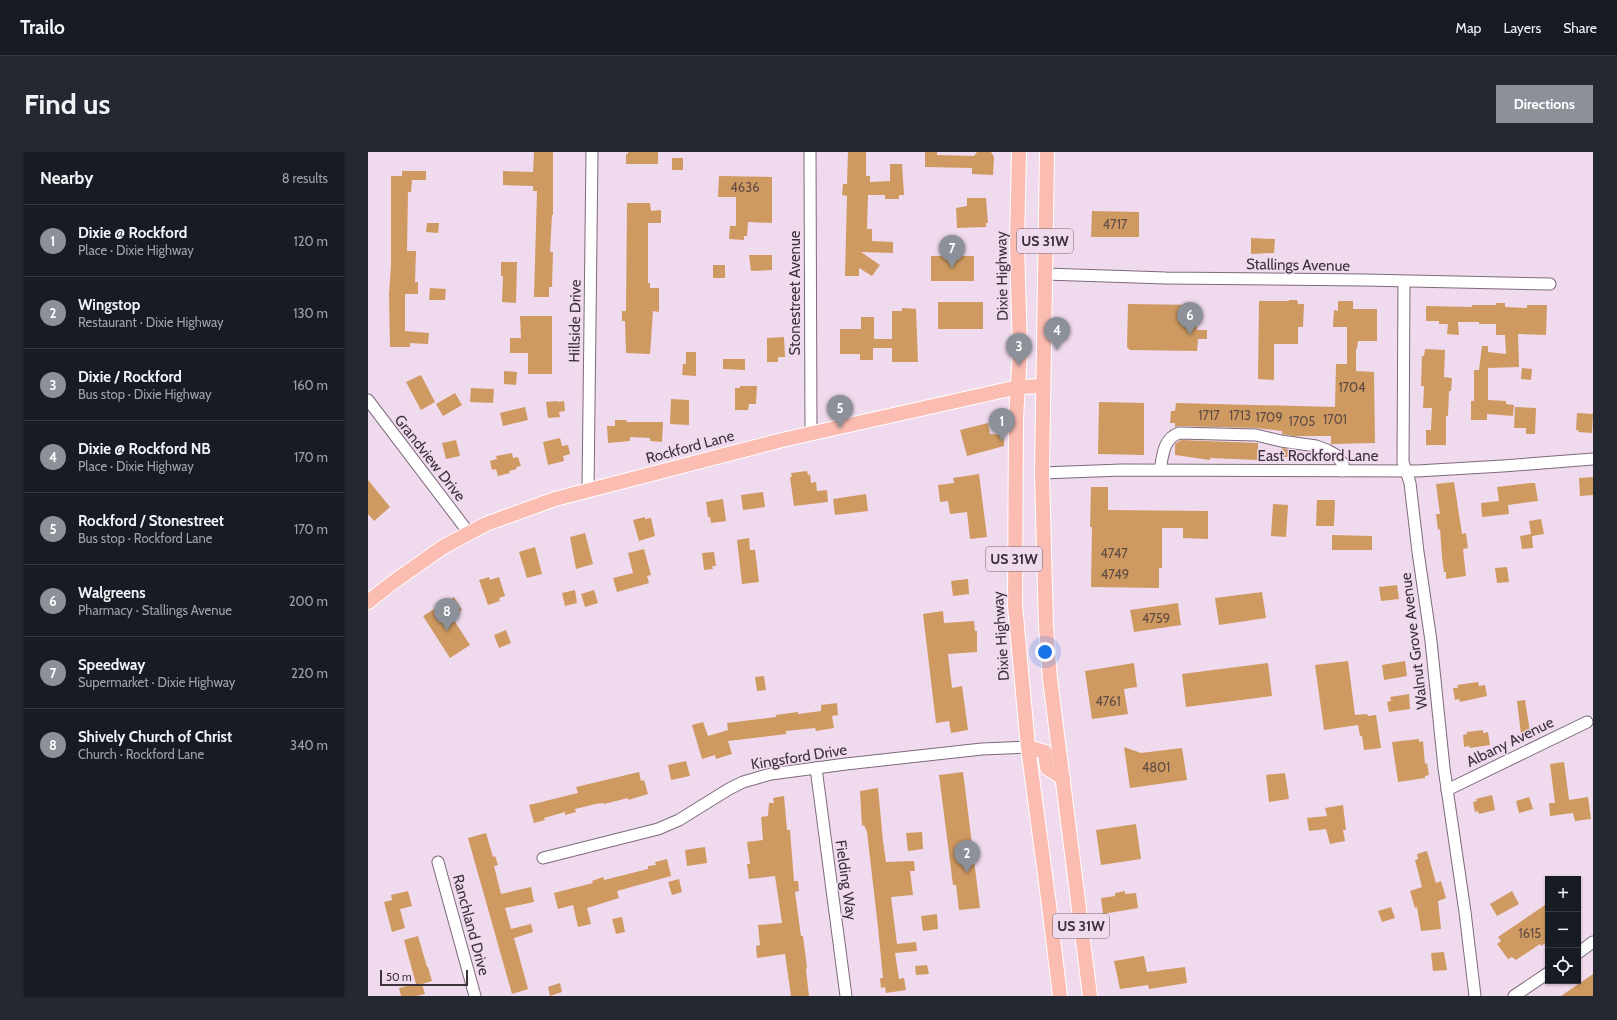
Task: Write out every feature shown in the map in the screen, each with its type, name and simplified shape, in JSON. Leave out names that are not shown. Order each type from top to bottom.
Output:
[{"type":"main road","name":"Dixie Highway","points":[[1019,152],[1017,244],[1020,352],[1016,417],[1014,591],[1018,654],[1028,747],[1060,996]]},
{"type":"main road","name":"US 31W","points":[[1047,152],[1042,473],[1048,654],[1090,996]]},
{"type":"main road","name":"Rockford Lane","points":[[368,602],[443,547],[486,524],[523,510],[588,490],[811,434],[1018,387],[1043,386]]},
{"type":"main road","points":[[1028,747],[1045,752],[1047,768],[1063,778]]},
{"type":"street","name":"Hillside Drive","points":[[588,490],[592,152]]},
{"type":"street","name":"Stonestreet Avenue","points":[[810,152],[811,434]]},
{"type":"street","name":"Stallings Avenue","points":[[1045,274],[1166,278],[1550,284]]},
{"type":"street","name":"Walnut Grove Avenue","points":[[1404,282],[1403,462],[1410,483],[1431,641],[1447,790],[1476,996]]},
{"type":"street","name":"Grandview Drive","points":[[368,400],[469,533]]},
{"type":"street","points":[[1160,470],[1167,440],[1172,435],[1179,433],[1256,435],[1281,441],[1316,446],[1336,455],[1343,464],[1343,471]]},
{"type":"street","name":"East Rockford Lane","points":[[1042,473],[1160,470],[1406,470],[1503,466],[1593,459]]},
{"type":"street","name":"Albany Avenue","points":[[1447,790],[1587,722]]},
{"type":"street","name":"Kingsford Drive","points":[[543,858],[658,829],[679,820],[724,792],[750,780],[772,774],[982,749],[1028,747]]},
{"type":"street","name":"Fielding Way","points":[[816,768],[846,996]]},
{"type":"street","name":"Ranchland Drive","points":[[438,862],[475,996]]},
{"type":"street","points":[[1581,950],[1593,942]]},
{"type":"street","points":[[1514,996],[1545,975]]},
{"type":"building","points":[[534,152],[553,152],[553,215],[550,252],[553,252],[552,287],[549,287],[549,297],[534,297],[537,191],[533,191],[533,186],[503,185],[503,171],[533,172]]},
{"type":"building","points":[[628,152],[658,152],[658,164],[626,164],[626,154],[628,154]]},
{"type":"building","points":[[848,152],[866,152],[866,176],[870,176],[870,182],[890,181],[890,164],[902,164],[904,195],[899,195],[899,199],[885,199],[885,195],[868,195],[867,229],[872,229],[872,241],[893,242],[893,253],[861,252],[880,265],[872,276],[859,268],[859,276],[845,276],[847,196],[842,195],[843,184],[847,184]]},
{"type":"building","points":[[925,152],[937,152],[937,155],[974,156],[977,152],[991,152],[994,157],[993,175],[972,174],[972,168],[925,167]]},
{"type":"building","points":[[672,158],[683,158],[683,170],[672,170]]},
{"type":"building","points":[[402,171],[426,171],[426,180],[412,180],[411,192],[408,192],[407,251],[416,251],[415,282],[418,282],[418,294],[405,294],[405,331],[429,333],[428,344],[410,343],[410,347],[390,347],[389,294],[391,265],[391,176],[402,176]]},
{"type":"building","points":[[719,176],[772,177],[772,223],[748,222],[747,236],[744,236],[744,240],[729,239],[730,226],[736,226],[736,197],[718,197]]},
{"type":"building","points":[[967,198],[986,198],[988,223],[986,223],[986,227],[957,228],[956,208],[967,206]]},
{"type":"building","points":[[627,203],[650,203],[651,211],[661,210],[661,223],[648,223],[648,283],[650,283],[650,288],[659,288],[659,312],[653,311],[650,354],[626,353],[625,321],[622,321],[622,311],[626,311]]},
{"type":"building","points":[[1092,211],[1139,212],[1139,237],[1091,237]]},
{"type":"building","points":[[427,223],[439,223],[438,233],[426,232]]},
{"type":"building","points":[[1251,238],[1275,239],[1274,253],[1251,254]]},
{"type":"building","points":[[749,255],[772,255],[772,270],[751,271]]},
{"type":"building","points":[[931,256],[974,256],[974,281],[931,281]]},
{"type":"building","points":[[501,262],[517,262],[516,303],[502,302],[503,276],[501,276]]},
{"type":"building","points":[[713,265],[725,265],[725,278],[713,278]]},
{"type":"building","points":[[430,288],[446,289],[445,300],[429,300]]},
{"type":"building","points":[[1297,300],[1298,304],[1304,304],[1303,327],[1298,327],[1298,344],[1274,344],[1274,380],[1258,379],[1259,301]]},
{"type":"building","points":[[1338,301],[1353,301],[1353,309],[1377,309],[1377,341],[1358,341],[1356,349],[1356,371],[1374,372],[1375,443],[1331,444],[1331,436],[1294,436],[1282,434],[1282,431],[1256,428],[1175,427],[1175,423],[1170,423],[1171,411],[1175,411],[1176,403],[1335,407],[1336,364],[1347,364],[1347,327],[1333,327],[1334,310],[1338,311]]},
{"type":"building","points":[[938,302],[983,302],[983,329],[938,329]]},
{"type":"building","points":[[1496,303],[1505,303],[1505,307],[1527,308],[1527,305],[1547,305],[1546,335],[1518,334],[1519,367],[1488,368],[1488,400],[1506,401],[1506,404],[1514,405],[1513,416],[1487,414],[1487,420],[1471,420],[1471,401],[1474,401],[1474,370],[1479,370],[1482,346],[1488,346],[1488,352],[1506,354],[1505,335],[1496,335],[1496,324],[1479,324],[1479,322],[1458,322],[1459,335],[1447,334],[1448,324],[1439,324],[1439,321],[1426,321],[1426,306],[1472,307],[1472,305],[1496,305]]},
{"type":"building","points":[[1128,304],[1198,305],[1197,330],[1207,330],[1207,339],[1198,339],[1197,351],[1130,350],[1127,347]]},
{"type":"building","points":[[902,308],[916,309],[918,362],[892,362],[892,348],[873,348],[873,360],[860,360],[860,354],[840,354],[840,329],[861,329],[861,317],[874,317],[874,339],[892,339],[892,311],[902,311]]},
{"type":"building","points":[[520,316],[552,316],[552,374],[528,374],[528,353],[510,353],[510,338],[521,338]]},
{"type":"building","points":[[784,337],[785,357],[778,357],[778,362],[767,362],[767,338]]},
{"type":"building","points":[[1425,349],[1445,350],[1444,377],[1452,378],[1451,391],[1449,391],[1448,416],[1446,416],[1446,445],[1426,445],[1426,430],[1431,430],[1432,408],[1423,408],[1424,386],[1421,386],[1422,356],[1424,356]]},
{"type":"building","points":[[686,352],[696,352],[696,376],[682,375],[683,364],[686,364]]},
{"type":"building","points":[[723,359],[745,359],[745,370],[723,369]]},
{"type":"building","points":[[1522,368],[1532,369],[1531,380],[1521,379]]},
{"type":"building","points":[[504,371],[517,372],[516,385],[504,384]]},
{"type":"building","points":[[421,375],[435,402],[421,410],[406,382]]},
{"type":"building","points":[[740,386],[757,386],[756,404],[749,404],[748,410],[735,410],[735,388],[740,388]]},
{"type":"building","points":[[471,388],[494,389],[493,403],[470,402]]},
{"type":"building","points":[[455,393],[462,405],[443,416],[436,404]]},
{"type":"building","points":[[671,399],[689,400],[689,425],[670,424]]},
{"type":"building","points":[[564,401],[565,411],[559,412],[560,417],[548,418],[546,402]]},
{"type":"building","points":[[1099,402],[1144,403],[1144,455],[1098,454]]},
{"type":"building","points":[[525,407],[528,420],[503,426],[500,413]]},
{"type":"building","points":[[1515,407],[1536,408],[1535,434],[1526,434],[1526,428],[1514,428]]},
{"type":"building","points":[[1577,413],[1593,414],[1592,433],[1578,432],[1579,430],[1576,430]]},
{"type":"building","points":[[615,420],[626,420],[627,422],[663,422],[662,442],[650,441],[650,438],[630,437],[630,441],[608,443],[607,426],[615,426]]},
{"type":"building","points":[[988,423],[990,434],[1004,435],[1004,446],[967,456],[960,430]]},
{"type":"building","points":[[560,438],[562,446],[568,445],[570,454],[563,456],[564,461],[548,465],[543,442]]},
{"type":"building","points":[[456,440],[460,456],[446,459],[442,443]]},
{"type":"building","points":[[1181,440],[1258,443],[1258,460],[1210,458],[1210,460],[1175,455],[1175,444]]},
{"type":"building","points":[[1282,448],[1294,450],[1293,457],[1282,457]]},
{"type":"building","points":[[512,453],[513,458],[518,457],[521,466],[516,467],[517,469],[509,471],[510,473],[498,476],[496,469],[492,470],[490,461],[497,459],[496,456]]},
{"type":"building","points":[[807,471],[808,475],[810,474],[811,483],[816,482],[817,491],[827,490],[828,502],[794,506],[790,477],[792,477],[791,473]]},
{"type":"building","points":[[979,474],[987,537],[970,539],[967,512],[950,514],[948,501],[940,502],[938,485],[954,483],[953,478]]},
{"type":"building","points":[[1593,477],[1593,495],[1580,496],[1579,478]]},
{"type":"building","points":[[368,480],[390,507],[374,521],[368,514]]},
{"type":"building","points":[[1454,482],[1462,534],[1466,533],[1468,548],[1463,549],[1466,576],[1446,579],[1446,572],[1444,572],[1442,557],[1440,529],[1438,530],[1436,514],[1440,514],[1436,484]]},
{"type":"building","points":[[1535,483],[1538,501],[1508,505],[1509,514],[1482,517],[1481,503],[1499,501],[1497,487]]},
{"type":"building","points":[[1091,487],[1108,487],[1108,510],[1208,511],[1208,539],[1183,538],[1183,528],[1162,528],[1162,568],[1159,568],[1159,588],[1091,587]]},
{"type":"building","points":[[763,492],[765,507],[743,510],[741,495]]},
{"type":"building","points":[[866,494],[868,511],[835,515],[833,499]]},
{"type":"building","points":[[723,499],[726,521],[711,523],[710,517],[708,517],[706,502]]},
{"type":"building","points":[[1317,500],[1335,500],[1334,526],[1316,526]]},
{"type":"building","points":[[1273,504],[1288,505],[1286,537],[1271,536]]},
{"type":"building","points":[[645,517],[645,519],[651,518],[655,536],[639,541],[633,520]]},
{"type":"building","points":[[1541,519],[1544,534],[1532,536],[1533,548],[1522,549],[1520,536],[1531,534],[1529,521]]},
{"type":"building","points":[[585,533],[593,564],[576,569],[570,537]]},
{"type":"building","points":[[1332,535],[1372,536],[1372,550],[1332,550]]},
{"type":"building","points":[[749,538],[750,550],[755,550],[759,582],[742,584],[737,540]]},
{"type":"building","points":[[535,547],[542,574],[527,578],[519,552]]},
{"type":"building","points":[[644,549],[651,575],[647,576],[649,583],[617,592],[613,578],[633,573],[628,553]]},
{"type":"building","points":[[714,552],[716,566],[712,566],[713,569],[704,570],[702,553]]},
{"type":"building","points":[[1507,567],[1509,582],[1497,583],[1495,568]]},
{"type":"building","points":[[489,577],[490,580],[499,577],[505,596],[499,598],[500,601],[488,605],[479,580]]},
{"type":"building","points":[[968,579],[969,594],[953,596],[951,581]]},
{"type":"building","points":[[1397,585],[1399,599],[1381,601],[1379,587]]},
{"type":"building","points":[[575,590],[577,603],[565,606],[562,593]]},
{"type":"building","points":[[594,590],[598,603],[585,607],[581,594]]},
{"type":"building","points":[[1262,592],[1266,618],[1219,625],[1215,598]]},
{"type":"building","points":[[454,597],[462,610],[452,617],[470,645],[450,658],[423,616]]},
{"type":"building","points":[[1178,603],[1181,625],[1134,632],[1130,610]]},
{"type":"building","points":[[943,611],[944,623],[974,621],[975,631],[977,631],[977,652],[948,654],[952,688],[962,686],[968,730],[951,733],[949,721],[936,723],[923,614]]},
{"type":"building","points":[[506,630],[511,643],[499,648],[494,635]]},
{"type":"building","points":[[1348,661],[1355,715],[1376,715],[1381,748],[1364,750],[1362,736],[1360,736],[1358,725],[1324,730],[1315,665]]},
{"type":"building","points":[[1405,661],[1407,676],[1384,680],[1382,665]]},
{"type":"building","points":[[1134,663],[1137,687],[1124,689],[1128,714],[1092,719],[1085,671]]},
{"type":"building","points":[[1268,663],[1272,696],[1186,707],[1182,674]]},
{"type":"building","points":[[764,676],[766,690],[757,691],[755,677]]},
{"type":"building","points":[[1478,682],[1479,686],[1485,685],[1487,696],[1460,702],[1459,699],[1455,700],[1453,688],[1458,688],[1457,685]]},
{"type":"building","points":[[1409,694],[1410,709],[1389,712],[1387,702],[1391,701],[1390,697]]},
{"type":"building","points":[[1525,700],[1530,732],[1521,734],[1517,701]]},
{"type":"building","points":[[837,703],[838,715],[832,716],[834,728],[816,731],[815,728],[786,731],[786,734],[728,741],[732,754],[716,759],[715,755],[702,759],[692,725],[703,722],[708,736],[728,730],[727,723],[776,717],[776,715],[798,712],[798,714],[821,711],[821,705]]},
{"type":"building","points":[[1483,730],[1483,733],[1488,732],[1490,745],[1470,748],[1469,746],[1464,747],[1463,735],[1467,734],[1467,732]]},
{"type":"building","points":[[1419,739],[1419,742],[1423,741],[1425,764],[1427,763],[1429,775],[1425,776],[1425,778],[1398,782],[1392,742]]},
{"type":"building","points":[[1124,747],[1141,753],[1182,748],[1187,780],[1130,788]]},
{"type":"building","points":[[686,761],[690,776],[671,780],[668,765]]},
{"type":"building","points":[[1564,762],[1569,800],[1588,797],[1591,819],[1575,821],[1573,813],[1550,816],[1549,803],[1555,803],[1550,764]]},
{"type":"building","points":[[639,772],[641,781],[644,780],[648,794],[628,800],[628,798],[575,809],[576,812],[565,815],[565,812],[544,818],[545,820],[534,823],[529,805],[578,793],[576,787]]},
{"type":"building","points":[[963,772],[980,908],[959,910],[956,885],[953,885],[939,775]]},
{"type":"building","points":[[1285,773],[1289,799],[1269,802],[1266,775]]},
{"type":"building","points":[[878,788],[886,862],[914,861],[915,871],[910,871],[913,895],[891,897],[897,944],[916,942],[917,951],[895,953],[899,979],[904,978],[906,990],[886,993],[885,987],[881,988],[880,978],[883,978],[878,927],[867,832],[864,825],[862,826],[860,791]]},
{"type":"building","points":[[1492,795],[1495,810],[1479,814],[1478,811],[1475,812],[1473,802],[1477,801],[1476,799]]},
{"type":"building","points":[[784,796],[787,830],[790,830],[794,881],[798,881],[799,891],[795,892],[801,936],[803,936],[809,996],[791,996],[785,954],[757,958],[756,946],[760,945],[758,925],[782,923],[775,876],[749,879],[747,864],[750,864],[747,842],[763,840],[761,817],[768,816],[769,803],[774,803],[773,798]]},
{"type":"building","points":[[1529,797],[1533,809],[1519,813],[1516,801]]},
{"type":"building","points":[[1343,805],[1346,830],[1343,830],[1345,841],[1330,844],[1326,829],[1309,831],[1307,818],[1327,816],[1325,808]]},
{"type":"building","points":[[1136,824],[1141,859],[1101,865],[1096,830]]},
{"type":"building","points":[[922,832],[923,849],[908,851],[906,833]]},
{"type":"building","points":[[486,833],[493,857],[495,856],[498,865],[494,866],[501,894],[531,887],[534,902],[505,908],[511,929],[531,924],[533,932],[514,938],[528,989],[512,994],[468,838]]},
{"type":"building","points":[[705,847],[707,863],[687,866],[685,850]]},
{"type":"building","points":[[1427,851],[1436,883],[1441,881],[1446,898],[1438,901],[1441,929],[1421,931],[1417,907],[1415,908],[1410,891],[1422,887],[1415,860],[1418,859],[1417,854]]},
{"type":"building","points":[[667,859],[671,876],[617,891],[619,898],[587,908],[591,924],[578,927],[573,905],[558,909],[554,893],[593,883],[592,881],[603,877],[604,880],[648,869],[648,866],[656,865],[655,862]]},
{"type":"building","points":[[679,879],[682,892],[672,895],[668,882]]},
{"type":"building","points":[[408,891],[412,906],[400,909],[405,928],[392,932],[384,902],[392,900],[391,895]]},
{"type":"building","points":[[1125,891],[1125,894],[1136,893],[1138,908],[1103,914],[1101,898],[1115,896],[1115,893]]},
{"type":"building","points":[[1512,891],[1519,904],[1497,916],[1490,904]]},
{"type":"building","points":[[1545,905],[1545,943],[1541,946],[1540,944],[1516,960],[1512,957],[1508,959],[1497,944],[1501,941],[1498,937]]},
{"type":"building","points":[[1391,907],[1395,918],[1382,922],[1378,911]]},
{"type":"building","points":[[937,914],[938,929],[923,931],[921,916]]},
{"type":"building","points":[[622,917],[625,932],[616,934],[612,919]]},
{"type":"building","points":[[418,936],[432,981],[422,984],[425,994],[416,996],[401,996],[399,988],[416,984],[404,940]]},
{"type":"building","points":[[1444,952],[1447,970],[1433,971],[1431,953]]},
{"type":"building","points":[[1144,956],[1147,972],[1185,967],[1187,983],[1149,989],[1148,985],[1120,989],[1114,961]]},
{"type":"building","points":[[927,965],[929,974],[916,975],[915,966]]},
{"type":"building","points":[[1593,974],[1593,996],[1561,996],[1578,984],[1581,984],[1581,982]]},
{"type":"building","points":[[560,983],[562,992],[550,996],[548,987]]},
{"type":"place","name":"Speedway","points":[[952,268]]},
{"type":"place","name":"Walgreens","points":[[1190,335]]},
{"type":"place","name":"Dixie @ Rockford NB","points":[[1057,350]]},
{"type":"place","name":"Dixie / Rockford","points":[[1019,366]]},
{"type":"place","name":"Rockford / Stonestreet","points":[[840,428]]},
{"type":"place","name":"Dixie @ Rockford","points":[[1002,441]]},
{"type":"place","name":"Shively Church of Christ","points":[[447,631]]},
{"type":"place","name":"Wingstop","points":[[967,873]]}]
